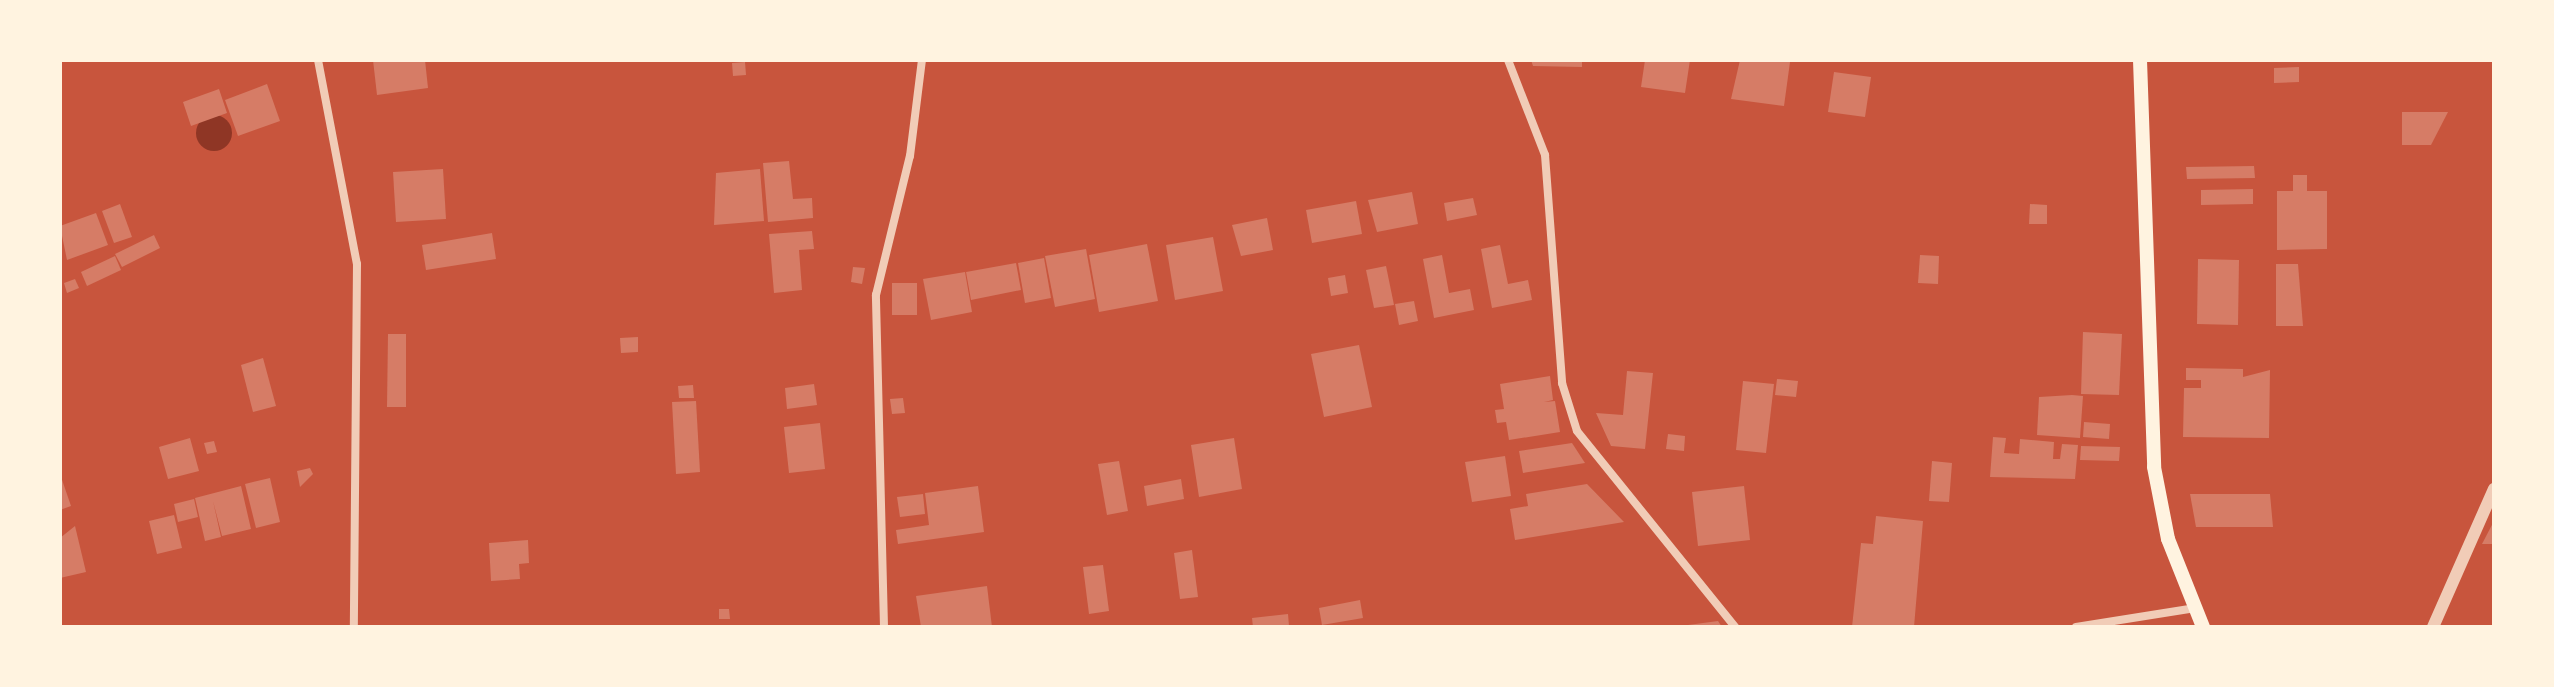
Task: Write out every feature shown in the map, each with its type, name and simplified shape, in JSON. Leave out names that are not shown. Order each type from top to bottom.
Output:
[{"type":"main road","points":[[2140,60],[2154,467],[2168,539],[2203,627]]},
{"type":"street","points":[[318,60],[357,264],[354,627]]},
{"type":"street","points":[[884,627],[876,295],[910,156],[922,60]]},
{"type":"street","points":[[1508,60],[1545,155],[1562,383],[1577,431],[1735,627]]},
{"type":"street","points":[[2433,627],[2494,489]]},
{"type":"street","points":[[2076,627],[2196,608]]},
{"type":"shaded area","points":[[214,115],[226,121],[232,133],[226,145],[214,151],[202,145],[196,133],[202,121]]},
{"type":"building","points":[[373,60],[425,60],[428,88],[377,95]]},
{"type":"building","points":[[1531,60],[1582,60],[1582,67],[1533,66]]},
{"type":"building","points":[[1645,60],[1690,60],[1685,93],[1641,87]]},
{"type":"building","points":[[1740,60],[1790,62],[1784,106],[1731,99]]},
{"type":"building","points":[[745,62],[746,75],[733,76],[732,63]]},
{"type":"building","points":[[2299,67],[2299,82],[2274,83],[2274,68]]},
{"type":"building","points":[[1834,72],[1871,77],[1865,117],[1828,112]]},
{"type":"building","points":[[267,84],[280,121],[238,136],[225,100]]},
{"type":"building","points":[[219,89],[227,113],[191,126],[183,102]]},
{"type":"building","points":[[2402,112],[2448,112],[2431,145],[2402,145]]},
{"type":"building","points":[[789,161],[793,199],[812,198],[813,218],[768,222],[763,163]]},
{"type":"building","points":[[2254,166],[2255,178],[2187,179],[2186,167]]},
{"type":"building","points":[[443,169],[446,219],[396,222],[393,172]]},
{"type":"building","points":[[760,169],[764,221],[714,225],[716,173]]},
{"type":"building","points":[[2293,175],[2307,175],[2307,191],[2327,191],[2327,249],[2277,250],[2277,191],[2293,191]]},
{"type":"building","points":[[2253,189],[2253,204],[2201,205],[2201,190]]},
{"type":"building","points":[[1412,192],[1418,224],[1377,232],[1368,200]]},
{"type":"building","points":[[1473,198],[1477,215],[1447,221],[1444,203]]},
{"type":"building","points":[[1356,201],[1362,234],[1312,243],[1306,210]]},
{"type":"building","points":[[120,204],[132,237],[114,243],[102,211]]},
{"type":"building","points":[[2030,204],[2047,205],[2047,224],[2029,224]]},
{"type":"building","points":[[96,213],[108,245],[67,260],[60,226]]},
{"type":"building","points":[[1267,218],[1273,250],[1241,256],[1232,225]]},
{"type":"building","points":[[812,231],[814,249],[799,250],[802,290],[774,293],[769,234]]},
{"type":"building","points":[[492,233],[496,259],[426,270],[422,245]]},
{"type":"building","points":[[154,235],[160,248],[122,267],[115,254]]},
{"type":"building","points":[[1213,237],[1223,291],[1175,300],[1166,245]]},
{"type":"building","points":[[1147,244],[1158,301],[1099,312],[1089,255]]},
{"type":"building","points":[[1500,245],[1508,284],[1528,280],[1532,300],[1492,308],[1481,249]]},
{"type":"building","points":[[1086,249],[1095,299],[1055,307],[1045,256]]},
{"type":"building","points":[[1442,255],[1449,293],[1470,289],[1474,310],[1434,318],[1423,259]]},
{"type":"building","points":[[1920,255],[1939,256],[1938,284],[1918,283]]},
{"type":"building","points":[[115,256],[121,270],[87,286],[81,272]]},
{"type":"building","points":[[1044,258],[1051,298],[1025,303],[1018,263]]},
{"type":"building","points":[[2198,259],[2239,260],[2238,325],[2197,324]]},
{"type":"building","points":[[1016,263],[1021,290],[971,300],[966,272]]},
{"type":"building","points":[[2276,264],[2298,264],[2303,326],[2276,326]]},
{"type":"building","points":[[1386,266],[1394,305],[1374,308],[1366,270]]},
{"type":"building","points":[[853,267],[865,268],[862,284],[851,282]]},
{"type":"building","points":[[965,272],[972,312],[931,320],[923,279]]},
{"type":"building","points":[[1345,275],[1348,293],[1331,296],[1328,278]]},
{"type":"building","points":[[75,279],[79,288],[67,293],[64,283]]},
{"type":"building","points":[[892,283],[917,283],[917,315],[892,315]]},
{"type":"building","points":[[1414,301],[1418,321],[1399,325],[1395,304]]},
{"type":"building","points":[[2083,332],[2122,334],[2119,395],[2081,394]]},
{"type":"building","points":[[388,334],[406,334],[406,407],[387,407]]},
{"type":"building","points":[[638,337],[638,352],[621,353],[620,338]]},
{"type":"building","points":[[1359,345],[1372,407],[1324,417],[1311,354]]},
{"type":"building","points":[[263,358],[276,406],[253,412],[241,365]]},
{"type":"building","points":[[2186,368],[2243,369],[2243,377],[2270,370],[2269,438],[2183,437],[2184,388],[2201,388],[2201,380],[2186,380]]},
{"type":"building","points":[[1627,371],[1653,373],[1645,449],[1611,446],[1596,413],[1623,415]]},
{"type":"building","points":[[1550,376],[1553,400],[1544,402],[1555,401],[1560,432],[1509,440],[1506,422],[1497,423],[1495,410],[1504,409],[1500,384]]},
{"type":"building","points":[[1777,379],[1798,381],[1796,397],[1775,395]]},
{"type":"building","points":[[1743,381],[1774,384],[1766,453],[1736,450]]},
{"type":"building","points":[[814,384],[817,405],[787,409],[785,388]]},
{"type":"building","points":[[693,385],[694,398],[679,398],[678,386]]},
{"type":"building","points":[[2083,396],[2080,438],[2037,435],[2039,397]]},
{"type":"building","points":[[903,398],[905,413],[892,414],[890,399]]},
{"type":"building","points":[[696,401],[700,472],[676,474],[672,402]]},
{"type":"building","points":[[2084,422],[2110,424],[2109,439],[2083,437]]},
{"type":"building","points":[[820,423],[825,469],[789,473],[784,427]]},
{"type":"building","points":[[1668,434],[1685,436],[1684,451],[1666,449]]},
{"type":"building","points":[[1993,437],[2006,438],[2004,453],[2019,454],[2020,439],[2054,442],[2053,459],[2060,459],[2062,444],[2078,445],[2075,479],[1990,477]]},
{"type":"building","points":[[190,438],[199,471],[168,479],[159,447]]},
{"type":"building","points":[[1234,438],[1242,489],[1199,497],[1191,445]]},
{"type":"building","points":[[214,441],[217,452],[207,454],[204,443]]},
{"type":"building","points":[[1572,443],[1585,463],[1523,473],[1519,451]]},
{"type":"building","points":[[2081,446],[2120,447],[2119,461],[2080,460]]},
{"type":"building","points":[[1505,456],[1511,496],[1472,502],[1465,462]]},
{"type":"building","points":[[1119,461],[1128,511],[1107,515],[1098,464]]},
{"type":"building","points":[[1932,461],[1952,463],[1949,502],[1929,501]]},
{"type":"building","points":[[310,468],[313,474],[300,487],[297,471]]},
{"type":"building","points":[[60,474],[71,506],[60,510]]},
{"type":"building","points":[[270,478],[280,522],[256,528],[245,484]]},
{"type":"building","points":[[1181,479],[1184,499],[1147,506],[1144,486]]},
{"type":"building","points":[[1587,484],[1624,522],[1515,540],[1510,509],[1528,506],[1526,494]]},
{"type":"building","points":[[241,486],[251,529],[222,536],[213,501],[221,537],[205,541],[195,498]]},
{"type":"building","points":[[978,486],[984,532],[898,544],[896,530],[929,525],[925,493]]},
{"type":"building","points":[[1744,486],[1750,540],[1698,546],[1692,492]]},
{"type":"building","points":[[923,494],[925,514],[900,517],[897,497]]},
{"type":"building","points":[[2190,494],[2270,494],[2273,527],[2196,527]]},
{"type":"building","points":[[194,499],[198,517],[178,522],[174,504]]},
{"type":"building","points":[[174,515],[182,548],[157,554],[149,521]]},
{"type":"building","points":[[1876,516],[1923,521],[1914,627],[1852,627],[1861,543],[1873,544]]},
{"type":"building","points":[[2494,521],[2494,544],[2482,544]]},
{"type":"building","points":[[75,526],[86,572],[60,578],[60,538]]},
{"type":"building","points":[[528,540],[529,563],[519,564],[520,579],[491,581],[489,543]]},
{"type":"building","points":[[1192,550],[1198,597],[1180,599],[1174,553]]},
{"type":"building","points":[[1103,565],[1109,611],[1089,614],[1083,567]]},
{"type":"building","points":[[987,586],[992,627],[921,627],[916,596]]},
{"type":"building","points":[[1360,600],[1363,618],[1322,625],[1319,608]]},
{"type":"building","points":[[719,609],[729,609],[730,619],[719,619]]},
{"type":"building","points":[[1288,614],[1289,626],[1253,627],[1252,618]]},
{"type":"building","points":[[1718,621],[1722,627],[1688,627],[1688,625]]}]
